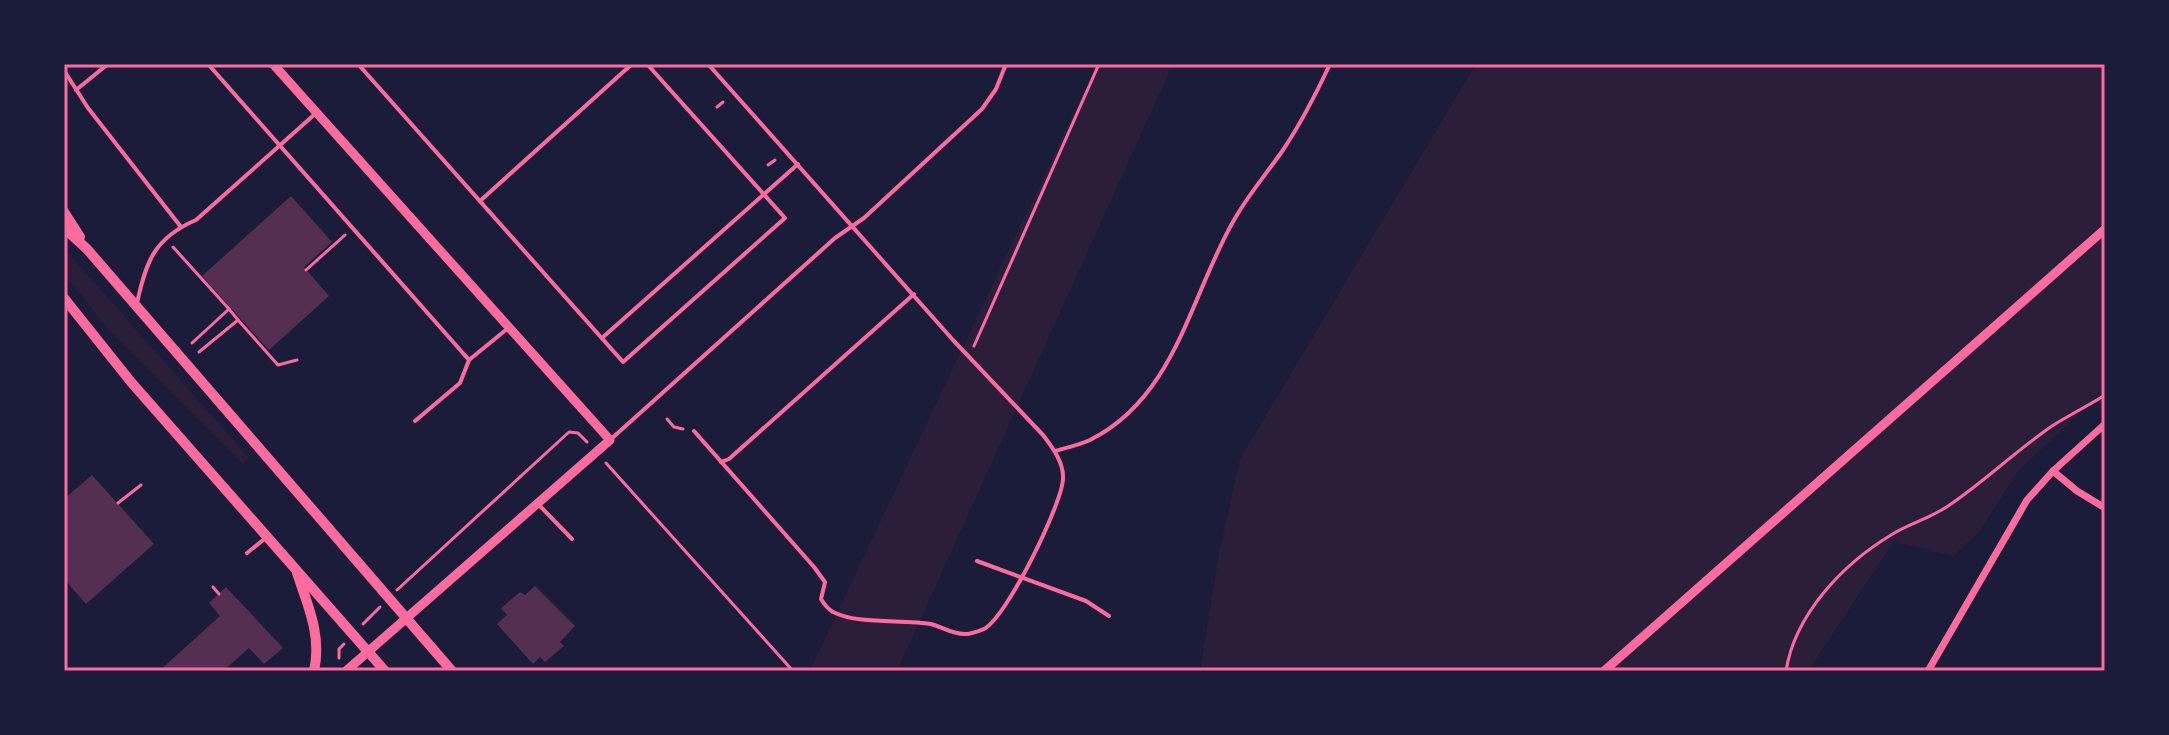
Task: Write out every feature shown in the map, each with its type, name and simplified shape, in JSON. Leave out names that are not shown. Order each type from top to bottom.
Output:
[{"type":"main road","points":[[64,212],[87,249]]},
{"type":"main road","points":[[64,228],[87,249],[137,306],[452,671]]},
{"type":"main road","points":[[64,298],[131,382],[385,671]]},
{"type":"main road","points":[[64,311],[87,328]]},
{"type":"main road","points":[[295,567],[316,632],[314,671]]},
{"type":"street","points":[[273,64],[610,440],[346,671]]},
{"type":"street","points":[[1604,671],[2105,229]]},
{"type":"street","points":[[1928,671],[2027,500],[2053,471],[2105,424]]},
{"type":"street","points":[[2053,471],[2105,508]]},
{"type":"lane","points":[[76,90],[108,64]]},
{"type":"lane","points":[[208,64],[469,360]]},
{"type":"lane","points":[[358,64],[623,362],[785,218],[647,64]]},
{"type":"lane","points":[[480,201],[632,64]]},
{"type":"lane","points":[[694,431],[825,582],[821,599],[832,612],[931,624],[966,634],[994,622],[1023,578],[1062,485],[1062,468],[1055,451],[1043,435],[708,64]]},
{"type":"lane","points":[[610,440],[835,238],[853,227],[982,109],[996,89],[1006,64]]},
{"type":"lane","points":[[1055,451],[1104,432],[1133,410],[1156,382],[1184,330],[1235,218],[1292,135],[1330,64]]},
{"type":"lane","points":[[65,72],[88,108],[181,227]]},
{"type":"lane","points":[[137,306],[148,260],[181,227],[196,220],[317,113]]},
{"type":"lane","points":[[602,338],[798,164]]},
{"type":"lane","points":[[721,462],[729,459],[914,294]]},
{"type":"lane","points":[[415,421],[460,383],[469,360],[508,327]]},
{"type":"lane","points":[[538,504],[572,539]]},
{"type":"lane","points":[[247,553],[267,536]]},
{"type":"lane","points":[[977,561],[1086,601],[1109,616]]},
{"type":"path","points":[[969,356],[1099,64]]},
{"type":"path","points":[[717,107],[723,102]]},
{"type":"path","points":[[768,165],[775,160]]},
{"type":"path","points":[[306,270],[336,243]]},
{"type":"path","points":[[172,247],[278,365],[297,360]]},
{"type":"path","points":[[192,343],[229,309]]},
{"type":"path","points":[[199,352],[237,317]]},
{"type":"path","points":[[201,335],[208,344]]},
{"type":"path","points":[[1786,671],[1796,638],[1835,578],[1888,537],[1950,505],[2044,432],[2105,395]]},
{"type":"path","points":[[667,419],[674,427]]},
{"type":"path","points":[[339,660],[339,649],[390,596],[569,432]]},
{"type":"path","points":[[611,468],[793,671]]},
{"type":"path","points":[[118,503],[141,485]]},
{"type":"path","points":[[213,587],[219,594]]},
{"type":"shaded area","points":[[1097,64],[1173,64],[897,671],[813,671],[811,668]]},
{"type":"shaded area","points":[[1476,64],[2105,64],[2105,389],[2017,472],[1980,531],[1954,556],[1894,541],[1808,671],[1200,671],[1219,554],[1240,459]]},
{"type":"shaded area","points":[[64,248],[249,458],[243,464],[110,331],[64,274]]},
{"type":"building","points":[[291,196],[332,242],[304,267],[329,296],[269,350],[202,276]]},
{"type":"building","points":[[92,475],[154,544],[86,604],[64,579],[64,499]]},
{"type":"building","points":[[535,586],[575,626],[560,642],[564,646],[545,662],[540,657],[533,664],[497,624],[507,615],[501,608],[520,592],[525,595]]},
{"type":"building","points":[[226,587],[283,648],[264,664],[249,648],[223,671],[159,671],[220,616],[209,603]]}]
